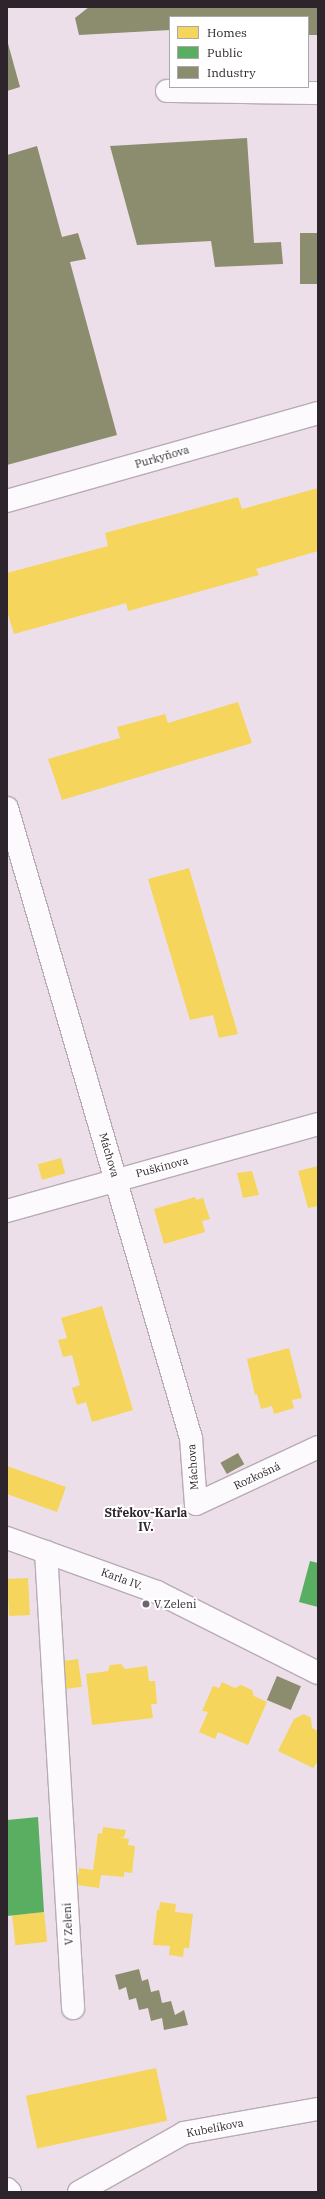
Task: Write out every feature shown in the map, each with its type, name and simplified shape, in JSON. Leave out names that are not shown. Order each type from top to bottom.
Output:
[{"type":"street","points":[[166,91],[318,93]]},
{"type":"street","name":"Purkyňova","points":[[7,501],[318,413]]},
{"type":"street","name":"Máchova","points":[[7,808],[13,852],[116,1180],[191,1438],[196,1504]]},
{"type":"street","name":"Puškinova","points":[[7,1211],[318,1124]]},
{"type":"street","name":"Rozkošná","points":[[196,1504],[318,1447]]},
{"type":"street","name":"Karla IV.","points":[[7,1538],[158,1592],[318,1673]]},
{"type":"street","name":"V Zeleni","points":[[46,1552],[73,2008]]},
{"type":"street","name":"Kubelíkova","points":[[79,2192],[184,2133],[318,2109]]},
{"type":"street","points":[[7,2189],[10,2192]]},
{"type":"building: Homes","points":[[318,488],[318,551],[256,569],[259,575],[169,600],[128,611],[126,603],[14,634],[7,611],[7,573],[108,546],[105,533],[238,497],[242,509]]},
{"type":"building: Homes","points":[[238,702],[252,743],[62,800],[48,759],[120,738],[117,727],[165,714],[168,723]]},
{"type":"building: Homes","points":[[189,868],[238,1034],[219,1038],[213,1015],[190,1020],[148,879]]},
{"type":"building: Homes","points":[[61,1158],[65,1173],[42,1180],[38,1164]]},
{"type":"building: Homes","points":[[318,1166],[318,1206],[308,1208],[298,1171]]},
{"type":"building: Homes","points":[[252,1171],[259,1195],[243,1198],[237,1173]]},
{"type":"building: Homes","points":[[195,1197],[196,1200],[203,1198],[210,1219],[202,1221],[205,1232],[164,1244],[154,1209]]},
{"type":"building: Homes","points":[[102,1306],[133,1410],[92,1422],[86,1402],[77,1405],[72,1388],[80,1385],[72,1355],[63,1357],[58,1340],[67,1338],[61,1318]]},
{"type":"building: Homes","points":[[289,1348],[302,1398],[292,1400],[294,1408],[274,1414],[272,1406],[261,1409],[257,1394],[255,1395],[247,1359]]},
{"type":"building: Homes","points":[[7,1466],[66,1487],[57,1512],[7,1494]]},
{"type":"building: Homes","points":[[28,1578],[30,1615],[9,1616],[7,1579]]},
{"type":"building: Homes","points":[[78,1659],[82,1687],[64,1689],[60,1662]]},
{"type":"building: Homes","points":[[121,1664],[125,1669],[147,1666],[149,1681],[155,1681],[157,1704],[151,1704],[153,1718],[92,1725],[86,1674],[108,1671],[110,1665]]},
{"type":"building: Homes","points":[[222,1682],[235,1688],[241,1685],[252,1690],[254,1696],[267,1702],[248,1745],[218,1732],[215,1739],[199,1732],[208,1712],[202,1711],[213,1686],[219,1688]]},
{"type":"building: Homes","points":[[304,1714],[311,1718],[312,1728],[318,1731],[318,1761],[313,1768],[278,1751],[294,1719]]},
{"type":"building: Homes","points":[[103,1827],[126,1830],[124,1837],[119,1837],[129,1839],[128,1845],[135,1846],[132,1873],[124,1872],[124,1877],[101,1875],[99,1888],[77,1885],[79,1868],[93,1870],[98,1833],[102,1834]]},
{"type":"building: Homes","points":[[160,1902],[176,1904],[175,1912],[193,1914],[189,1948],[184,1948],[183,1957],[169,1955],[170,1946],[153,1945],[157,1910],[159,1910]]},
{"type":"building: Homes","points":[[44,1912],[47,1942],[15,1945],[12,1915]]},
{"type":"building: Homes","points":[[156,2068],[167,2121],[37,2148],[26,2096]]},
{"type":"building: Public","points":[[310,1561],[318,1563],[318,1607],[299,1602]]},
{"type":"building: Public","points":[[38,1817],[44,1912],[7,1916],[7,1820]]},
{"type":"building: Industry","points":[[89,7],[318,7],[318,35],[309,35],[309,16],[169,16],[169,30],[79,35],[75,18]]},
{"type":"building: Industry","points":[[7,40],[20,87],[7,91]]},
{"type":"building: Industry","points":[[247,138],[254,243],[281,242],[283,264],[215,267],[211,241],[137,245],[110,146]]},
{"type":"building: Industry","points":[[37,146],[62,237],[78,233],[86,259],[70,262],[117,435],[7,465],[7,155]]},
{"type":"building: Industry","points":[[300,233],[318,233],[318,284],[300,284]]},
{"type":"building: Industry","points":[[238,1453],[244,1464],[227,1474],[221,1463]]},
{"type":"building: Industry","points":[[277,1676],[301,1686],[291,1710],[267,1700]]},
{"type":"building: Industry","points":[[139,1969],[142,1981],[148,1979],[151,1992],[159,1990],[162,2003],[171,2001],[175,2015],[184,2010],[188,2025],[164,2030],[162,2018],[151,2021],[148,2008],[139,2010],[136,1998],[129,2000],[126,1987],[119,1990],[115,1975]]},
{"type":"place","name":"V Zeleni","points":[[146,1604]]},
{"type":"district","name":"Střekov-Karla IV.","points":[[146,1520]]}]
